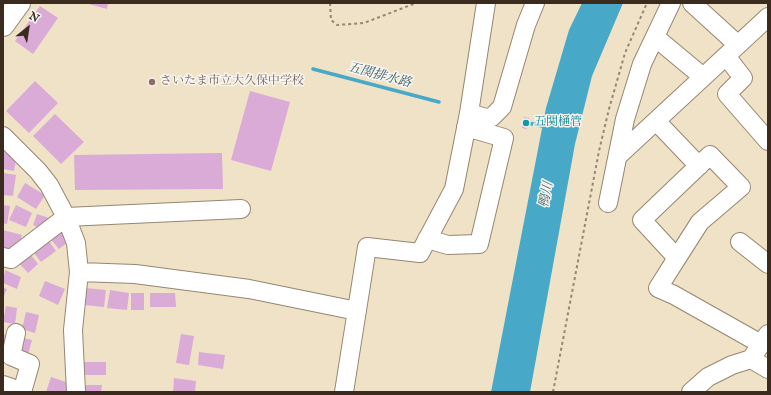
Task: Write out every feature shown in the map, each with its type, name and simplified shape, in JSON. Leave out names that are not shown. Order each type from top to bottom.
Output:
[{"type":"main road","points":[[3,25],[13,6]]},
{"type":"street","points":[[344,392],[367,247],[420,253],[454,190],[486,3]]},
{"type":"street","points":[[467,120],[492,116],[502,107],[526,25],[535,3]]},
{"type":"street","points":[[608,203],[625,119],[642,64],[671,3]]},
{"type":"street","points":[[692,3],[732,51],[743,78],[727,94],[768,141]]},
{"type":"street","points":[[764,3],[768,6]]},
{"type":"street","points":[[618,156],[768,17]]},
{"type":"street","points":[[655,37],[703,77]]},
{"type":"street","points":[[427,239],[448,245],[479,244],[504,138],[467,120]]},
{"type":"street","points":[[656,121],[699,166]]},
{"type":"street","points":[[3,136],[38,171],[49,185],[66,217],[76,243],[79,272],[73,330],[76,392]]},
{"type":"street","points":[[677,258],[642,220],[710,155],[741,187],[700,222],[658,288],[764,339],[751,359],[732,365],[708,377],[691,392]]},
{"type":"street","points":[[3,256],[11,259],[66,217],[241,209]]},
{"type":"street","points":[[740,242],[768,264]]},
{"type":"street","points":[[79,272],[135,274],[249,289],[358,311]]},
{"type":"street","points":[[3,385],[21,392],[30,364],[11,356],[16,333]]},
{"type":"street","points":[[751,359],[768,369]]},
{"type":"path","points":[[330,3],[331,20],[337,25],[364,23],[416,3]]},
{"type":"path","points":[[552,392],[609,109],[625,53],[647,3]]},
{"type":"water","name":"鴨川","points":[[582,3],[623,3],[592,76],[575,144],[530,392],[491,392],[546,108],[569,30]]},
{"type":"building","points":[[85,3],[108,3],[107,9]]},
{"type":"building","points":[[40,6],[58,18],[33,54],[15,41]]},
{"type":"building","points":[[35,81],[58,103],[29,133],[6,111]]},
{"type":"building","points":[[250,91],[290,102],[271,171],[231,160]]},
{"type":"building","points":[[55,114],[84,142],[61,164],[33,136]]},
{"type":"building","name":"五関樋管","points":[[524,117],[529,118],[527,129],[522,128]]},
{"type":"building","points":[[3,152],[17,155],[14,171],[3,169]]},
{"type":"building","points":[[222,153],[223,189],[75,190],[74,155]]},
{"type":"building","points":[[3,173],[16,175],[13,196],[3,195]]},
{"type":"building","points":[[25,183],[45,195],[36,209],[17,197]]},
{"type":"building","points":[[3,205],[10,206],[7,224],[3,223]]},
{"type":"building","points":[[16,205],[32,213],[26,227],[9,220]]},
{"type":"building","points":[[37,214],[49,218],[45,230],[33,225]]},
{"type":"building","points":[[61,227],[71,240],[59,249],[48,236]]},
{"type":"building","points":[[3,230],[22,235],[17,252],[3,248]]},
{"type":"building","points":[[46,237],[56,251],[41,262],[31,249]]},
{"type":"building","points":[[28,251],[38,264],[28,273],[17,261]]},
{"type":"building","points":[[5,270],[21,277],[17,289],[3,283]]},
{"type":"building","points":[[45,281],[65,289],[58,305],[39,296]]},
{"type":"building","points":[[3,288],[7,289],[3,298]]},
{"type":"building","points":[[86,288],[106,290],[104,307],[84,305]]},
{"type":"building","points":[[110,290],[129,293],[127,310],[107,308]]},
{"type":"building","points":[[131,293],[144,293],[144,310],[131,310]]},
{"type":"building","points":[[150,293],[175,293],[176,307],[150,307]]},
{"type":"building","points":[[6,306],[17,308],[15,324],[3,322]]},
{"type":"building","points":[[26,312],[39,315],[35,333],[22,329]]},
{"type":"building","points":[[3,334],[12,337],[8,351],[3,349]]},
{"type":"building","points":[[181,334],[194,336],[189,365],[176,363]]},
{"type":"building","points":[[20,337],[32,340],[28,355],[16,352]]},
{"type":"building","points":[[199,352],[225,355],[223,369],[198,365]]},
{"type":"building","points":[[84,362],[106,362],[106,375],[85,375]]},
{"type":"building","points":[[51,377],[69,383],[66,392],[46,392]]},
{"type":"building","points":[[174,378],[196,381],[195,392],[173,392]]},
{"type":"building","points":[[85,385],[102,385],[101,392],[85,392]]},
{"type":"waterway","name":"五関排水路","points":[[313,69],[439,102]]},
{"type":"waterway","name":"五関排水路","points":[[528,123],[547,127]]},
{"type":"place","name":"さいたま市立大久保中学校","points":[[152,82]]},
{"type":"place","name":"五関樋管","points":[[526,123]]}]
